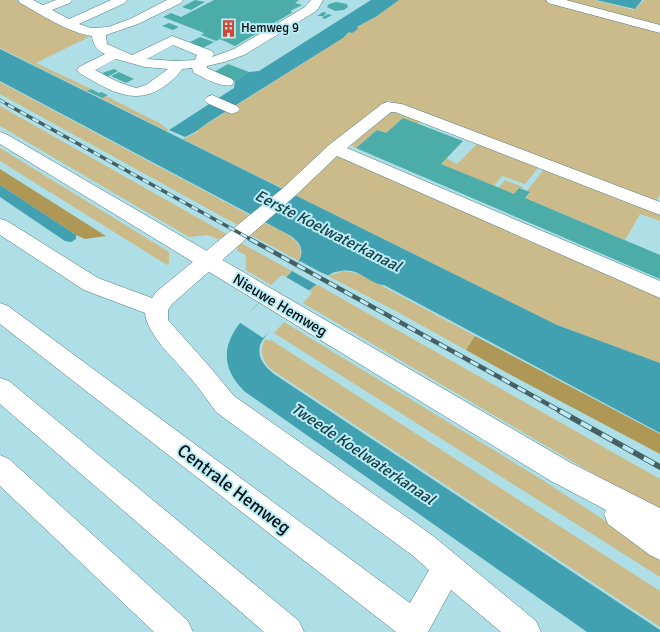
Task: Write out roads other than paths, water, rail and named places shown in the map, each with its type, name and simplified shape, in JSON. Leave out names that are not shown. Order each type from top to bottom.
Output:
[{"type":"main road","points":[[24,0],[69,24],[85,31],[99,33],[110,31],[176,0]]},
{"type":"main road","points":[[42,10],[66,0]]},
{"type":"main road","points":[[69,24],[121,0]]},
{"type":"main road","points":[[99,33],[100,46],[116,54],[134,60],[160,65],[177,66],[204,58],[232,55],[312,8],[317,0]]},
{"type":"main road","points":[[552,0],[660,29]]},
{"type":"main road","points":[[286,24],[298,25],[312,22]]},
{"type":"main road","points":[[127,23],[163,44]]},
{"type":"main road","points":[[134,60],[172,40],[204,58]]},
{"type":"main road","points":[[226,42],[204,58],[199,70],[227,82]]},
{"type":"main road","points":[[116,54],[84,70],[128,92],[137,93],[147,90],[166,79],[172,74],[177,66]]},
{"type":"main road","points":[[212,100],[232,109]]},
{"type":"main road","points":[[525,632],[422,545],[225,404],[201,373],[160,326],[157,320],[157,308],[164,298],[289,192],[335,149],[384,109],[394,107],[660,209]]},
{"type":"main road","name":"Nieuwe Hemweg","points":[[0,137],[561,472],[660,524]]},
{"type":"main road","points":[[335,149],[660,290]]},
{"type":"main road","points":[[0,226],[91,284],[157,308]]},
{"type":"main road","name":"Centrale Hemweg","points":[[0,312],[414,626],[448,566]]},
{"type":"main road","points":[[0,389],[288,632]]},
{"type":"main road","points":[[0,468],[177,632]]},
{"type":"main road","name":"Nieuwe Hemweg","points":[[561,472],[660,545]]},
{"type":"water","points":[[371,0],[399,0],[377,16],[357,27],[358,29],[352,33],[349,32],[343,38],[195,132],[185,137],[169,130],[234,88],[235,81],[249,72],[259,71]]},
{"type":"water","points":[[596,0],[642,0],[635,9]]},
{"type":"water","points":[[0,49],[557,325],[660,363],[660,433],[384,285],[378,284],[357,273],[344,270],[335,272],[328,276],[306,293],[271,329],[259,350],[262,362],[274,374],[660,630],[660,632],[587,632],[244,391],[228,365],[229,342],[242,321],[281,283],[296,266],[301,250],[291,236],[0,81]]},
{"type":"water","points":[[0,185],[76,235],[76,239],[71,242],[65,241],[0,197]]},
{"type":"railway","points":[[0,100],[10,106]]},
{"type":"railway","points":[[8,105],[252,240]]},
{"type":"railway","points":[[250,239],[562,412]]},
{"type":"railway","points":[[560,411],[660,467]]},
{"type":"place","name":"Hemweg 9","points":[[228,28]]},
{"type":"water label","name":"Eerste Koelwaterkanaal","points":[[328,231]]},
{"type":"water label","name":"Tweede Koelwaterkanaal","points":[[363,454]]}]
